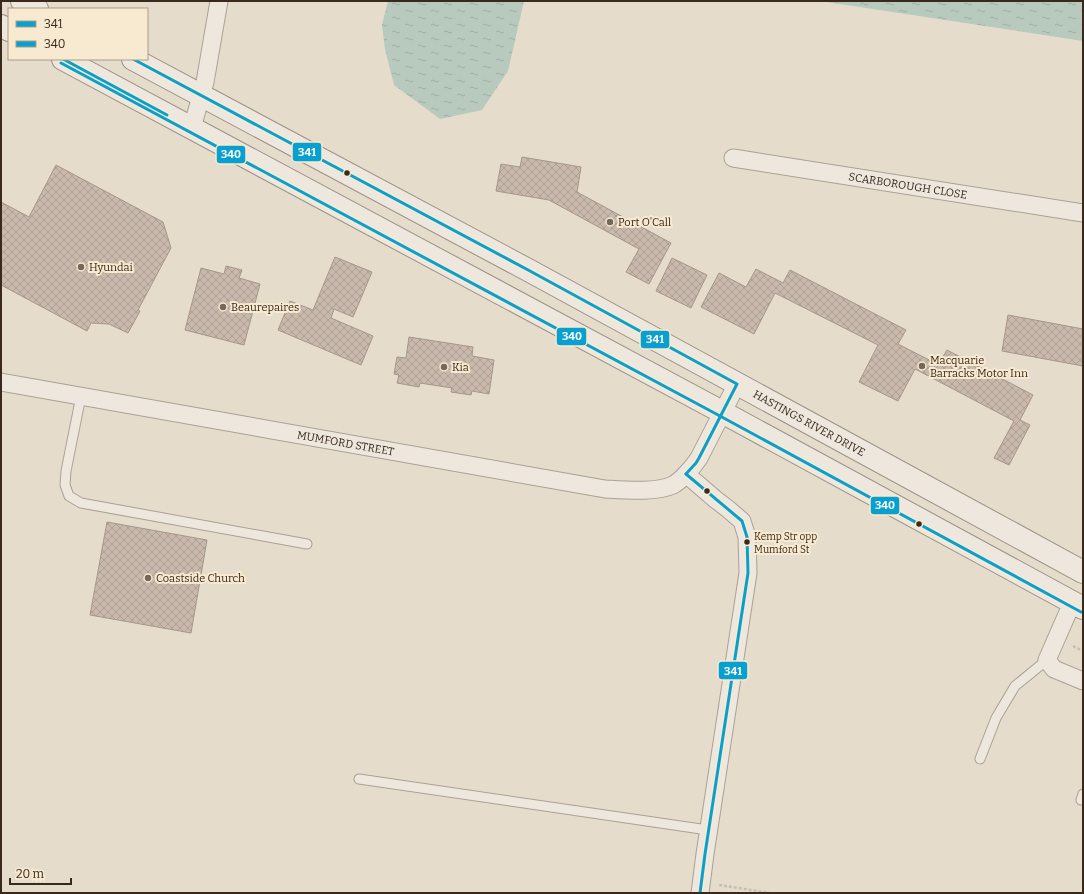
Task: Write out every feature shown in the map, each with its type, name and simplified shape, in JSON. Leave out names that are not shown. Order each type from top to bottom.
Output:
[{"type":"main road","points":[[22,1],[35,8]]},
{"type":"main road","points":[[65,60],[722,412],[1078,605]]},
{"type":"main road","name":"HASTINGS RIVER DRIVE","points":[[134,60],[530,271],[1083,572]]},
{"type":"street","points":[[192,128],[202,96],[211,53],[219,1]]},
{"type":"street","name":"SCARBOROUGH CLOSE","points":[[734,158],[1083,213]]},
{"type":"street","name":"MUMFORD STREET","points":[[1,382],[605,489],[636,490],[662,488],[673,485],[686,474],[696,463],[737,384]]},
{"type":"street","points":[[686,474],[715,500],[742,521],[747,537],[748,573],[700,888]]},
{"type":"street","points":[[1078,605],[1047,660],[1054,669],[1083,681]]},
{"type":"lane","points":[[81,396],[66,471],[65,485],[69,496],[81,502],[307,544]]},
{"type":"lane","points":[[980,759],[996,718],[1015,686],[1047,660]]},
{"type":"lane","points":[[359,779],[708,830]]},
{"type":"path","points":[[1068,644],[1083,651]]},
{"type":"path","points":[[700,888],[770,893]]},
{"type":"water","points":[[388,1],[524,1],[508,71],[482,110],[440,119],[394,85],[385,49],[382,25]]},
{"type":"water","points":[[820,1],[1083,1],[1083,41]]},
{"type":"building","name":"Port O'Call","points":[[522,157],[581,167],[577,192],[671,243],[649,284],[626,272],[639,249],[549,200],[496,191],[501,164],[520,167]]},
{"type":"building","name":"Hyundai","points":[[56,165],[163,222],[171,248],[138,310],[140,311],[128,333],[109,324],[91,323],[87,331],[1,285],[1,202],[29,217]]},
{"type":"building","points":[[335,257],[372,272],[353,317],[334,309],[331,318],[373,336],[361,365],[278,330],[290,301],[313,310]]},
{"type":"building","points":[[672,258],[707,275],[691,308],[656,291]]},
{"type":"building","name":"Beaurepaires","points":[[226,266],[242,270],[239,278],[260,284],[244,345],[185,330],[201,268],[224,274]]},
{"type":"building","name":"Macquarie Barracks Motor Inn","points":[[756,269],[783,283],[790,270],[906,330],[898,344],[933,362],[936,357],[941,360],[947,350],[1033,395],[1020,420],[1030,425],[1009,465],[994,458],[1014,421],[915,369],[898,401],[859,382],[878,345],[775,293],[754,334],[701,307],[719,273],[746,287]]},
{"type":"building","points":[[1008,315],[1083,329],[1083,366],[1002,351]]},
{"type":"building","name":"Kia","points":[[409,337],[473,347],[472,356],[494,360],[489,394],[472,391],[471,395],[451,392],[452,388],[420,383],[419,387],[397,383],[399,375],[394,374],[397,357],[406,358]]},
{"type":"building","name":"Coastside Church","points":[[107,522],[207,540],[191,633],[90,615]]},
{"type":"transit line","name":"341","points":[[65,60],[167,115]]},
{"type":"transit line","name":"341","points":[[135,60],[530,271],[737,384],[699,458],[686,474]]},
{"type":"transit line","name":"340","points":[[61,63],[720,416],[1081,612]]},
{"type":"transit line","name":"341","points":[[686,474],[742,521],[747,537],[748,573],[700,893]]},
{"type":"place","name":"Port O'Call","points":[[610,222]]},
{"type":"place","name":"Hyundai","points":[[81,267]]},
{"type":"place","name":"Beaurepaires","points":[[223,307]]},
{"type":"place","name":"Macquarie Barracks Motor Inn","points":[[922,366]]},
{"type":"place","name":"Kia","points":[[444,367]]},
{"type":"place","name":"Kemp Str opp Mumford St","points":[[747,542]]},
{"type":"place","name":"Coastside Church","points":[[148,578]]}]
